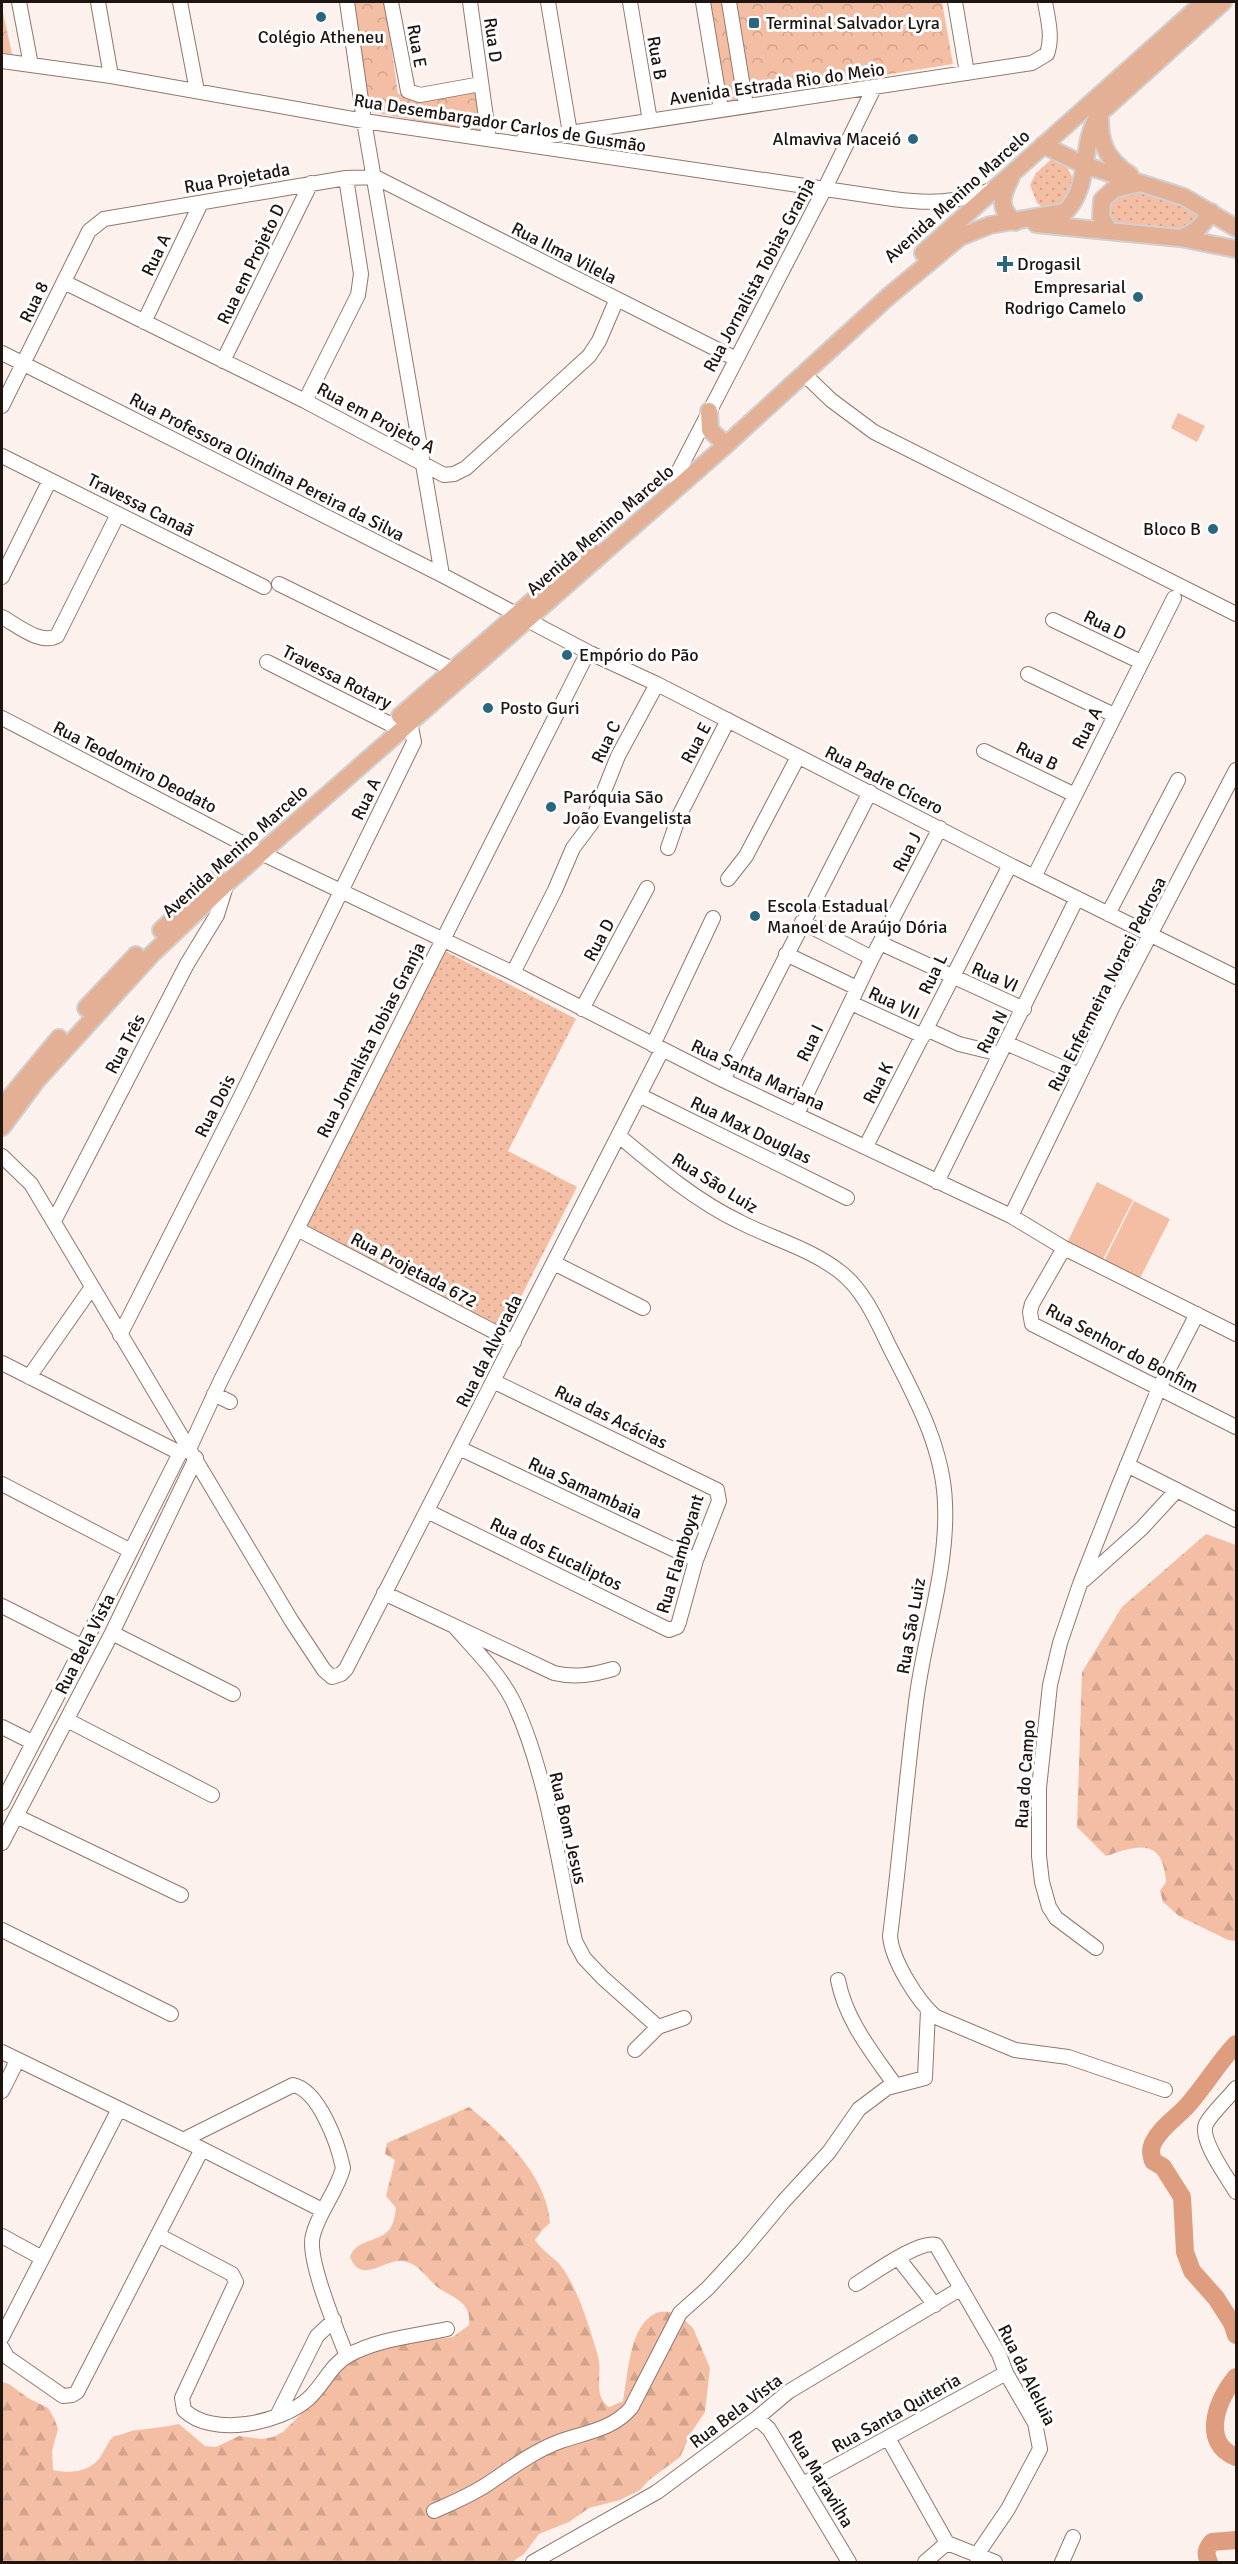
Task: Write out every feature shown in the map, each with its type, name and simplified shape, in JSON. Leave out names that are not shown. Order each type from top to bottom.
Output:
[{"type":"main road","name":"Avenida Menino Marcelo","points":[[2,1127],[37,1080],[128,979],[227,883],[256,850],[410,722],[675,478],[722,442],[993,189],[1204,2]]},
{"type":"main road","name":"Avenida Menino Marcelo","points":[[3,1099],[116,974],[256,850],[390,724],[452,669],[522,617],[922,267],[960,237],[990,225],[1065,212],[1079,193],[1091,131],[1100,114],[1223,2]]},
{"type":"main road","points":[[1100,114],[1100,135],[1108,155],[1117,166],[1147,185]]},
{"type":"main road","points":[[1043,145],[1084,165],[1184,197],[1236,228]]},
{"type":"main road","points":[[1014,171],[1002,197],[1007,216],[1014,222],[1180,238],[1236,249]]},
{"type":"main road","points":[[1109,231],[1101,217],[1102,200],[1114,189],[1147,185]]},
{"type":"main road","points":[[1180,238],[1192,234],[1201,227],[1211,212]]},
{"type":"main road","points":[[708,411],[710,430],[722,442]]},
{"type":"street","points":[[19,2],[31,65]]},
{"type":"street","points":[[98,2],[111,76]]},
{"type":"street","points":[[180,2],[197,91]]},
{"type":"street","points":[[347,2],[364,120],[442,575]]},
{"type":"street","name":"Rua E","points":[[391,2],[406,86],[413,94]]},
{"type":"street","name":"Rua D","points":[[470,2],[489,139]]},
{"type":"street","points":[[548,2],[570,133]]},
{"type":"street","name":"Rua B","points":[[630,2],[650,121]]},
{"type":"street","points":[[703,2],[721,110]]},
{"type":"street","points":[[729,2],[746,106]]},
{"type":"street","points":[[955,2],[968,73]]},
{"type":"street","name":"Avenida Estrada Rio do Meio","points":[[509,143],[1032,63],[1047,54],[1051,35],[1045,2]]},
{"type":"street","name":"Rua Desembargador Carlos de Gusmão","points":[[2,61],[111,76],[509,143],[930,203],[969,198],[993,189]]},
{"type":"street","name":"Rua D","points":[[413,94],[420,95],[481,84]]},
{"type":"street","name":"Rua Jornalista Tobias Granja","points":[[675,478],[825,188],[874,88]]},
{"type":"street","points":[[593,130],[590,143],[598,156]]},
{"type":"street","name":"Rua Projetada","points":[[104,219],[310,183],[375,177]]},
{"type":"street","name":"Rua Ilma Vilela","points":[[375,177],[736,360]]},
{"type":"street","points":[[305,401],[358,296],[361,285],[362,274],[346,178]]},
{"type":"street","name":"Rua em Projeto D","points":[[223,361],[310,183]]},
{"type":"street","name":"Rua A","points":[[144,322],[201,203]]},
{"type":"street","name":"Rua 8","points":[[2,406],[89,231],[104,219]]},
{"type":"street","name":"Rua em Projeto A","points":[[64,282],[305,401],[444,475],[454,474],[466,468],[589,356],[599,341],[616,301]]},
{"type":"street","name":"Rua Professora Olindina Pereira da Silva","points":[[2,353],[522,617]]},
{"type":"street","points":[[803,373],[831,400],[874,432],[1236,614]]},
{"type":"street","name":"Travessa Canaã","points":[[2,456],[264,587]]},
{"type":"street","points":[[2,577],[51,480]]},
{"type":"street","points":[[2,616],[41,638],[51,639],[62,629],[118,514]]},
{"type":"street","points":[[279,584],[452,669]]},
{"type":"street","name":"Rua A","points":[[1034,877],[1174,598]]},
{"type":"street","name":"Rua Padre Cícero","points":[[522,617],[1236,977]]},
{"type":"street","name":"Rua D","points":[[1053,620],[1141,662]]},
{"type":"street","name":"Rua Jornalista Tobias Granja","points":[[188,1453],[214,1394],[588,652]]},
{"type":"street","name":"Travessa Rotary","points":[[267,662],[390,724]]},
{"type":"street","points":[[1028,674],[1114,715]]},
{"type":"street","name":"Rua C","points":[[513,973],[555,890],[573,848],[591,824],[618,756],[657,684]]},
{"type":"street","name":"Rua Teodomiro Deodato","points":[[2,718],[256,850]]},
{"type":"street","name":"Rua E","points":[[668,848],[679,816],[728,720]]},
{"type":"street","name":"Rua A","points":[[341,891],[414,742],[410,722]]},
{"type":"street","name":"Rua B","points":[[984,751],[1074,794]]},
{"type":"street","points":[[728,879],[746,856],[798,757]]},
{"type":"street","name":"Rua Enfermeira Noraci Pedrosa","points":[[1011,1216],[1079,1075],[1152,934],[1201,853],[1236,770]]},
{"type":"street","points":[[1108,914],[1178,780]]},
{"type":"street","points":[[723,1080],[870,792]]},
{"type":"street","name":"Rua J","points":[[857,988],[940,828]]},
{"type":"street","name":"Rua Santa Mariana","points":[[256,850],[513,973],[723,1080],[1011,1216],[1064,1248],[1236,1334]]},
{"type":"street","name":"Rua L","points":[[924,1033],[1010,865]]},
{"type":"street","name":"Rua Três","points":[[54,1221],[187,964],[218,915],[227,883]]},
{"type":"street","name":"Rua D","points":[[582,1009],[647,888]]},
{"type":"street","name":"Rua Dois","points":[[120,1335],[341,891]]},
{"type":"street","name":"Rua N","points":[[937,1182],[1077,898]]},
{"type":"street","name":"Rua da Alvorada","points":[[291,1620],[328,1674],[332,1677],[338,1676],[346,1668],[619,1136],[639,1095],[713,918]]},
{"type":"street","points":[[802,922],[872,958]]},
{"type":"street","points":[[880,943],[952,978]]},
{"type":"street","points":[[786,954],[857,988]]},
{"type":"street","name":"Rua VI","points":[[952,978],[1024,1009]]},
{"type":"street","name":"Rua I","points":[[797,1114],[857,988]]},
{"type":"street","name":"Rua VII","points":[[851,1003],[924,1033],[959,1044],[1003,1048],[1079,1075]]},
{"type":"street","name":"Rua K","points":[[866,1146],[924,1033]]},
{"type":"street","name":"Rua Max Douglas","points":[[639,1095],[847,1198]]},
{"type":"street","name":"Rua São Luiz","points":[[619,1136],[651,1164],[738,1222],[803,1249],[839,1271],[864,1299],[878,1324],[920,1408],[934,1444],[945,1503],[943,1554],[916,1701],[890,1936],[895,1958],[927,2010],[944,2021],[1015,2050],[1068,2057],[1165,2090]]},
{"type":"street","points":[[3,1161],[25,1176],[54,1221],[188,1453],[291,1620],[299,1608]]},
{"type":"street","name":"Rua Projetada 672","points":[[297,1229],[514,1342]]},
{"type":"street","name":"Rua Senhor do Bonfim","points":[[1064,1248],[1032,1304],[1030,1312],[1032,1324],[1236,1427]]},
{"type":"street","points":[[554,1263],[643,1308]]},
{"type":"street","points":[[29,1377],[92,1287]]},
{"type":"street","name":"Rua do Campo","points":[[1096,1948],[1053,1913],[1042,1882],[1039,1856],[1039,1788],[1050,1685],[1060,1643],[1080,1584],[1127,1465],[1159,1388],[1197,1314]]},
{"type":"street","points":[[2,1363],[188,1453]]},
{"type":"street","name":"Rua das Acácias","points":[[493,1381],[713,1486]]},
{"type":"street","points":[[214,1394],[230,1402]]},
{"type":"street","name":"Rua Samambaia","points":[[459,1448],[696,1560]]},
{"type":"street","name":"Rua Bela Vista","points":[[2,1803],[130,1551],[188,1453]]},
{"type":"street","name":"Rua Bela Vista","points":[[2,1843],[112,1633],[188,1453]]},
{"type":"street","points":[[1127,1465],[1236,1520]]},
{"type":"street","points":[[2,1484],[130,1551]]},
{"type":"street","name":"Rua Flamboyant","points":[[669,1630],[677,1627],[680,1622],[696,1560],[719,1501],[719,1495],[713,1486]]},
{"type":"street","name":"Rua do Campo","points":[[1080,1584],[1142,1528],[1177,1490]]},
{"type":"street","name":"Rua dos Eucaliptos","points":[[427,1511],[669,1630]]},
{"type":"street","points":[[384,1593],[554,1673],[571,1677],[589,1676],[613,1669]]},
{"type":"street","points":[[2,1606],[83,1647]]},
{"type":"street","name":"Rua Bom Jesus","points":[[454,1626],[498,1677],[520,1718],[541,1781],[575,1941],[584,1958],[603,1978],[658,2027]]},
{"type":"street","points":[[112,1633],[233,1694]]},
{"type":"street","points":[[76,1660],[93,1669]]},
{"type":"street","points":[[67,1720],[212,1795]]},
{"type":"street","points":[[2,1727],[32,1742]]},
{"type":"street","points":[[16,1816],[181,1895]]},
{"type":"street","points":[[2,1930],[171,2014]]},
{"type":"street","points":[[838,1980],[842,2003],[857,2031],[895,2085]]},
{"type":"street","points":[[434,2511],[468,2496],[535,2453],[560,2441],[613,2425],[625,2416],[631,2409],[680,2313],[708,2288],[829,2152],[847,2123],[865,2102],[895,2085],[924,2078],[927,2010]]},
{"type":"street","points":[[635,2050],[658,2027],[684,2018]]},
{"type":"street","points":[[2,2052],[322,2210]]},
{"type":"street","points":[[2,2091],[17,2061]]},
{"type":"street","points":[[183,2140],[285,2087],[293,2085],[301,2087],[318,2103],[343,2168],[341,2177],[322,2210],[311,2245],[347,2356]]},
{"type":"street","points":[[1236,2088],[1206,2124],[1205,2132],[1209,2147],[1236,2192]]},
{"type":"street","points":[[2,2337],[119,2109]]},
{"type":"street","points":[[2,2348],[7,2356],[63,2396],[77,2392],[202,2149]]},
{"type":"street","points":[[158,2235],[232,2274],[236,2282],[182,2398],[183,2410],[200,2420],[228,2426],[258,2422],[277,2416],[307,2400],[347,2356],[389,2342],[447,2329]]},
{"type":"street","points":[[2,2236],[42,2258]]},
{"type":"street","name":"Rua da Aleluia","points":[[898,2258],[920,2246],[932,2243],[939,2249],[999,2354],[1006,2373],[1035,2423],[1040,2449],[1008,2509],[976,2556]]},
{"type":"street","points":[[856,2284],[898,2258],[935,2305]]},
{"type":"street","name":"Rua Bela Vista","points":[[533,2562],[657,2492],[757,2418],[788,2392],[960,2289]]},
{"type":"street","points":[[277,2416],[318,2336],[334,2320]]},
{"type":"street","name":"Rua Santa Quiteria","points":[[803,2484],[1006,2373]]},
{"type":"street","name":"Rua Maravilha","points":[[757,2418],[769,2429],[849,2562]]},
{"type":"street","points":[[888,2439],[947,2543],[995,2562]]},
{"type":"street","points":[[1062,2562],[1073,2537]]},
{"type":"street","points":[[925,2562],[947,2543]]},
{"type":"green space","points":[[349,2],[385,2],[398,94],[479,89],[483,133],[366,111]]},
{"type":"green space","points":[[708,2],[722,2],[739,103],[724,105]]},
{"type":"green space","points":[[732,2],[942,2],[953,64],[746,97]]},
{"type":"green space","points":[[2,8],[12,54],[2,53]]},
{"type":"green space","points":[[1055,156],[1066,165],[1073,178],[1073,192],[1064,204],[1045,209],[1037,203],[1030,185],[1036,173]]},
{"type":"green space","points":[[1136,190],[1201,212],[1201,219],[1188,230],[1112,222],[1103,212],[1108,198]]},
{"type":"green space","points":[[1178,413],[1205,426],[1197,442],[1171,428]]},
{"type":"green space","points":[[439,948],[576,1019],[508,1151],[577,1187],[505,1328],[305,1227]]},
{"type":"green space","points":[[1097,1182],[1133,1200],[1100,1265],[1065,1247]]},
{"type":"green space","points":[[1134,1201],[1170,1219],[1137,1284],[1102,1265]]},
{"type":"green space","points":[[1206,1534],[1236,1545],[1236,1941],[1228,1940],[1179,1916],[1163,1902],[1160,1891],[1166,1882],[1164,1868],[1160,1857],[1154,1851],[1147,1848],[1128,1849],[1106,1856],[1077,1827],[1082,1672],[1122,1607]]},
{"type":"green space","points":[[469,2107],[496,2130],[522,2158],[541,2189],[550,2223],[535,2240],[561,2266],[578,2297],[598,2356],[599,2390],[609,2407],[623,2401],[631,2352],[640,2328],[647,2319],[658,2312],[676,2312],[693,2328],[710,2368],[705,2412],[691,2433],[680,2457],[649,2480],[640,2490],[620,2500],[589,2508],[569,2522],[539,2534],[524,2554],[512,2562],[2,2562],[2,2382],[48,2408],[58,2429],[52,2451],[53,2470],[73,2472],[92,2466],[114,2436],[135,2430],[179,2424],[205,2446],[216,2447],[239,2436],[262,2439],[273,2437],[283,2432],[303,2412],[309,2400],[351,2359],[400,2343],[453,2337],[469,2325],[469,2317],[464,2305],[436,2286],[413,2265],[396,2261],[367,2270],[355,2265],[350,2257],[353,2251],[363,2243],[382,2236],[393,2223],[396,2208],[386,2196],[395,2160],[385,2154],[387,2143]]},
{"type":"waterway","points":[[1236,2044],[1200,2091],[1160,2133],[1151,2148],[1153,2161],[1163,2167],[1182,2197],[1185,2252],[1192,2271],[1216,2298],[1232,2323],[1236,2335]]},
{"type":"waterway","points":[[1236,2377],[1223,2397],[1215,2420],[1218,2442],[1236,2457]]},
{"type":"waterway","points":[[1209,2562],[1207,2552],[1212,2542],[1236,2540]]},
{"type":"place","name":"Colégio Atheneu","points":[[321,17]]},
{"type":"place","name":"Terminal Salvador Lyra","points":[[754,23]]},
{"type":"place","name":"Almaviva Maceió","points":[[913,139]]},
{"type":"place","name":"Drogasil","points":[[1005,264]]},
{"type":"place","name":"Empresarial Rodrigo Camelo","points":[[1138,297]]},
{"type":"place","name":"Bloco B","points":[[1213,529]]},
{"type":"place","name":"Empório do Pão","points":[[567,655]]},
{"type":"place","name":"Posto Guri","points":[[488,708]]},
{"type":"place","name":"Paróquia São João Evangelista","points":[[551,807]]},
{"type":"place","name":"Escola Estadual Manoel de Araújo Dória","points":[[755,916]]}]
